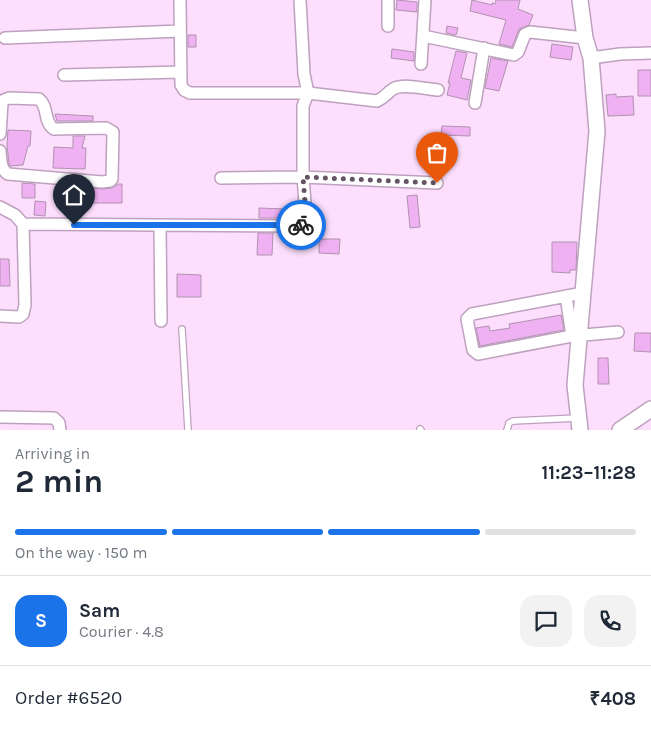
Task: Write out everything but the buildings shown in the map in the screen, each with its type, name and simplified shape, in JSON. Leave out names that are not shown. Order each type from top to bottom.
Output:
[{"type":"street","points":[[180,0],[181,85],[184,90],[190,93],[308,93],[377,101],[383,99],[392,90],[400,86],[438,90]]},
{"type":"street","points":[[22,224],[300,226],[303,224],[306,216],[303,177],[303,106],[308,93],[304,74],[300,0]]},
{"type":"street","points":[[388,0],[388,26]]},
{"type":"street","points":[[421,64],[425,0]]},
{"type":"street","points":[[579,424],[575,386],[576,336],[582,294],[597,131],[591,58],[585,38],[580,0]]},
{"type":"street","points":[[5,38],[180,31]]},
{"type":"street","points":[[423,36],[514,55],[518,52],[525,34],[530,32],[585,38]]},
{"type":"street","points":[[475,103],[484,48]]},
{"type":"street","points":[[591,58],[620,54],[651,53]]},
{"type":"street","points":[[64,75],[181,72]]},
{"type":"street","points":[[0,134],[2,104],[4,100],[9,98],[39,99],[44,105],[48,122],[54,129],[106,128],[113,132],[112,179],[102,182],[8,174],[4,172],[0,151]]},
{"type":"street","points":[[221,178],[303,177],[437,183]]},
{"type":"street","points":[[0,207],[15,215],[22,224],[25,305],[19,317],[0,316]]},
{"type":"street","points":[[160,226],[161,321]]},
{"type":"street","points":[[582,294],[472,314],[467,319],[473,350],[478,354],[576,336],[618,332]]},
{"type":"street","points":[[566,296],[576,336]]},
{"type":"street","points":[[620,430],[651,409]]},
{"type":"street","points":[[0,418],[54,418],[59,422],[60,430]]},
{"type":"lane","points":[[182,329],[188,430]]},
{"type":"lane","points":[[507,430],[513,421],[579,424]]},
{"type":"way so far","points":[[301,225],[306,216],[303,177],[437,183]]},
{"type":"route","points":[[74,225],[301,225]]}]
